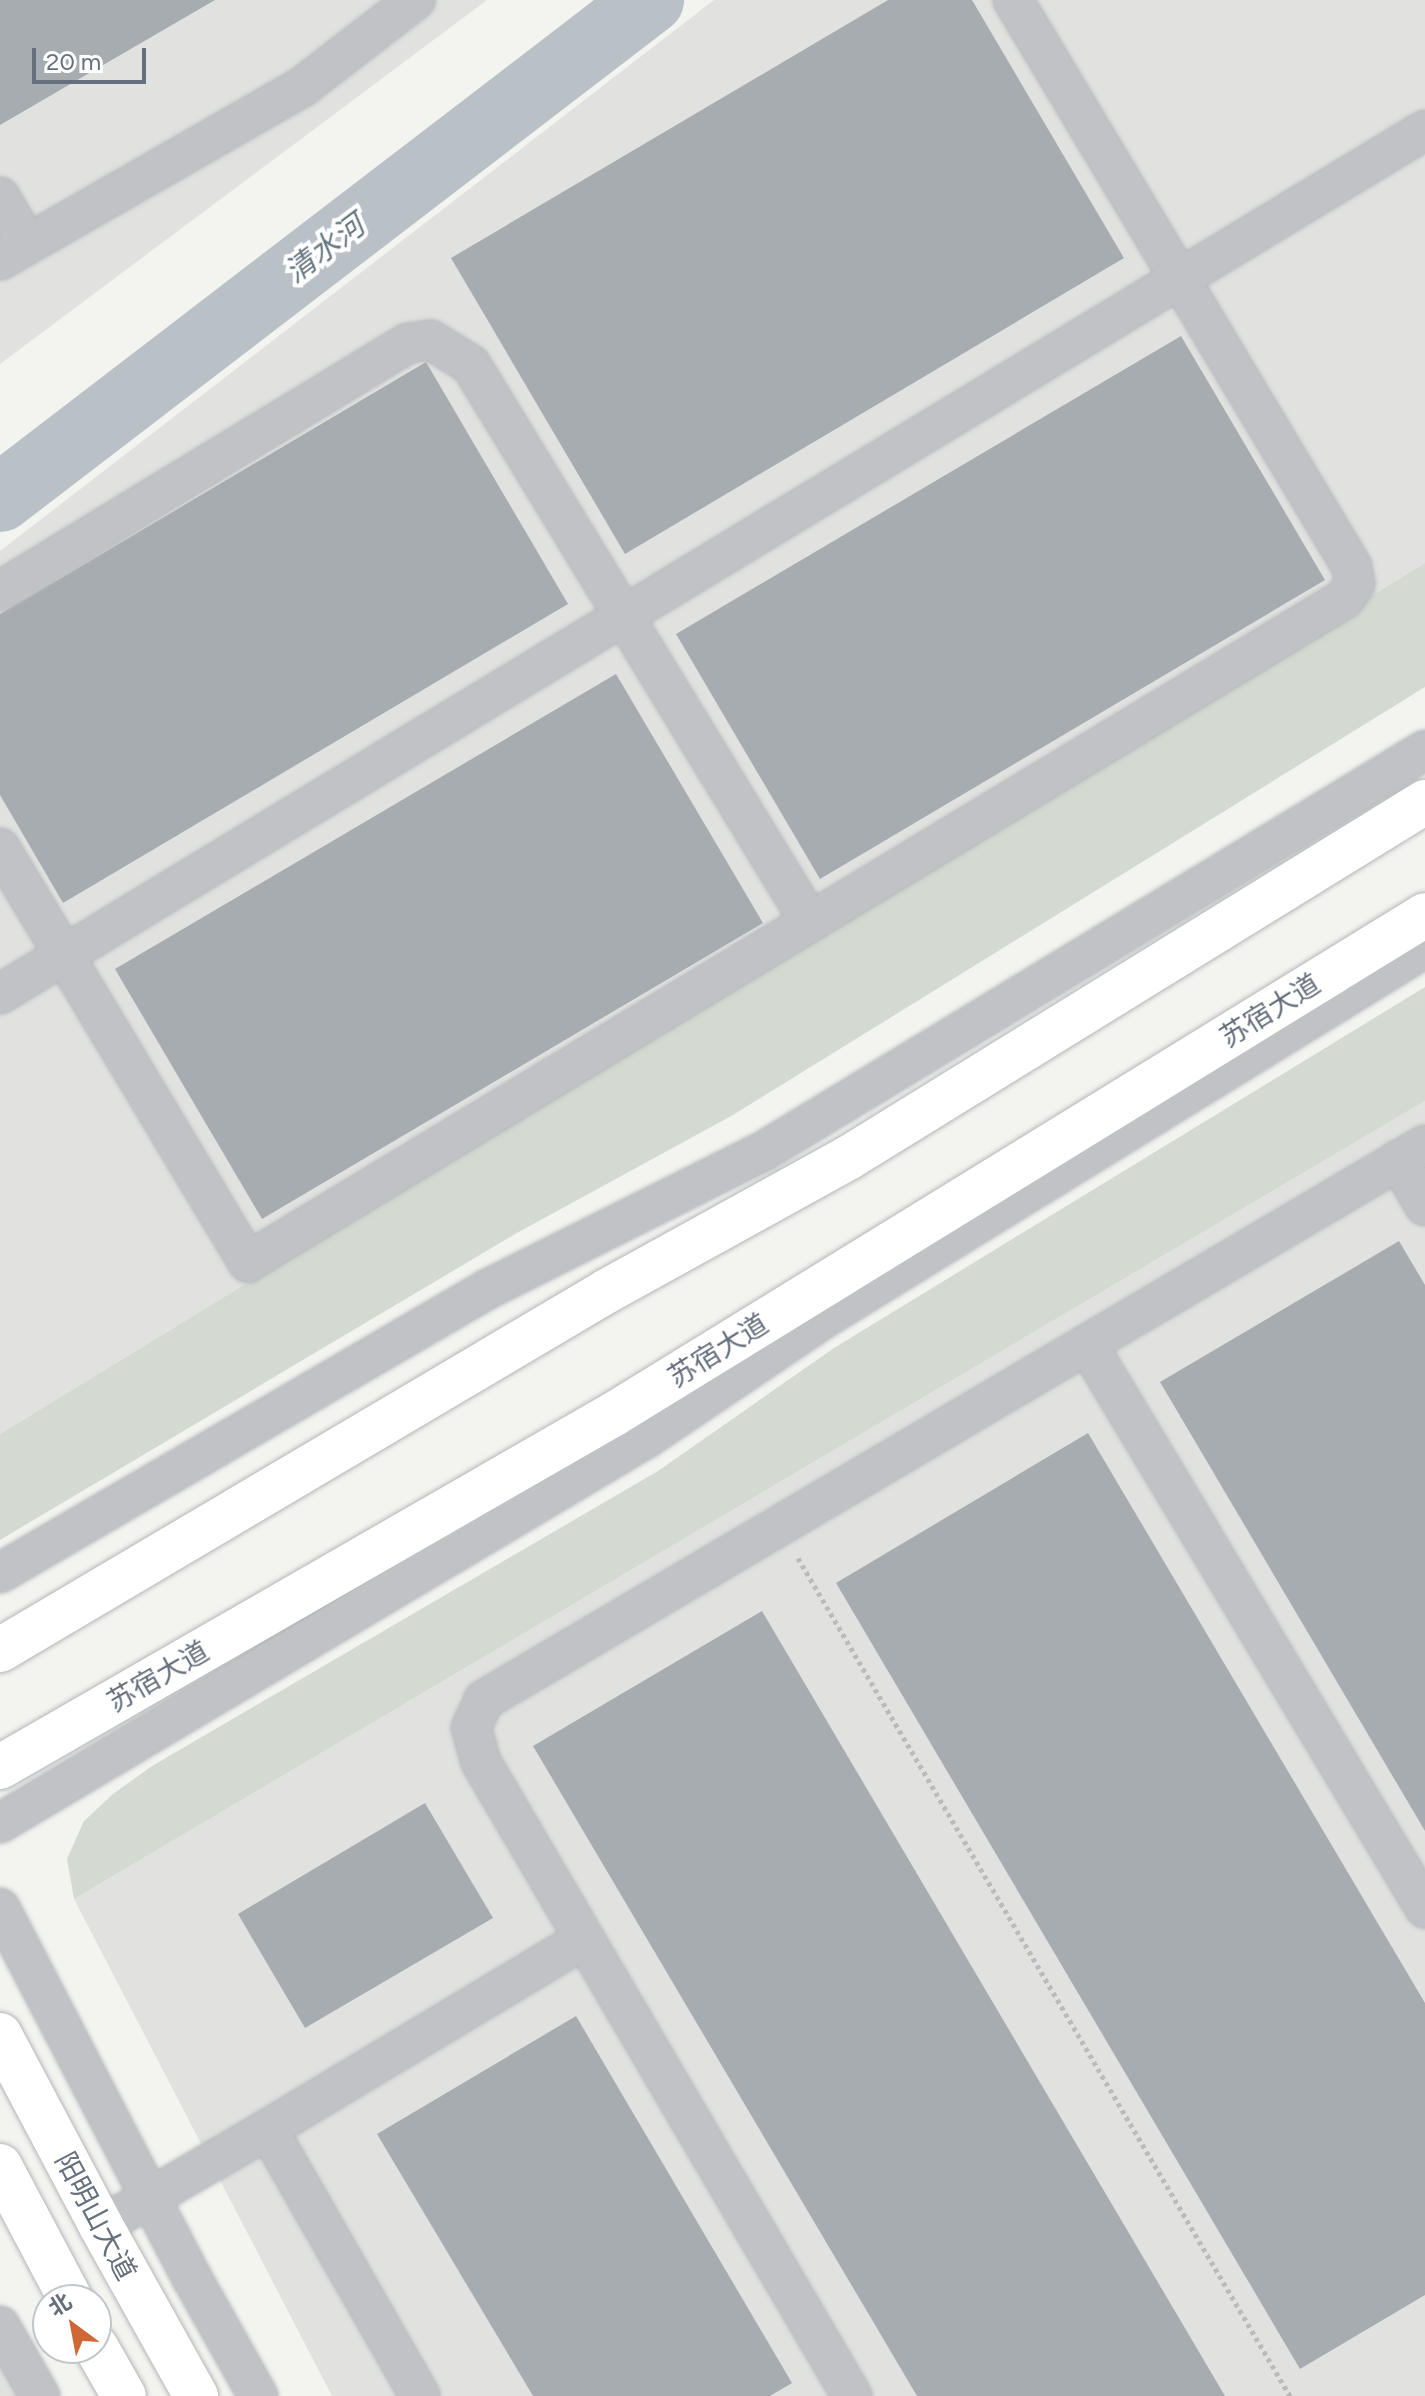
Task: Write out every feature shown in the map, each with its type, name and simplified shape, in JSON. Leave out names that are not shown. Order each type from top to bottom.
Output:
[{"type":"main road","points":[[0,1650],[607,1291],[848,1158],[1425,802]]},
{"type":"main road","name":"苏宿大道","points":[[0,1767],[614,1414],[1425,915]]},
{"type":"main road","name":"阳明山大道","points":[[0,2035],[196,2396]]},
{"type":"main road","points":[[0,2166],[63,2284]]},
{"type":"main road","points":[[106,2364],[124,2396]]},
{"type":"lane","points":[[0,197],[14,252],[302,87],[415,0]]},
{"type":"lane","points":[[0,848],[248,1262],[1344,599],[1355,584],[1352,567],[1013,0]]},
{"type":"lane","points":[[0,994],[1425,130]]},
{"type":"lane","points":[[0,591],[408,343],[431,340],[471,365],[810,922]]},
{"type":"lane","points":[[0,1573],[488,1289],[764,1151],[1425,750]]},
{"type":"lane","points":[[0,1823],[645,1439],[823,1319],[1425,948]]},
{"type":"lane","points":[[852,2396],[481,1762],[471,1728],[484,1700],[1411,1152],[1425,1206]]},
{"type":"lane","points":[[1087,1344],[1425,1908]]},
{"type":"lane","points":[[0,1908],[150,2198],[258,2396]]},
{"type":"lane","points":[[101,2226],[584,1939]]},
{"type":"lane","points":[[268,2129],[420,2396]]},
{"type":"lane","points":[[0,2326],[40,2396]]},
{"type":"path","points":[[779,1526],[1290,2396]]},
{"type":"shaded area","points":[[0,0],[487,0],[0,364]]},
{"type":"shaded area","points":[[714,0],[1425,0],[1425,563],[0,1434],[0,551]]},
{"type":"shaded area","points":[[1425,563],[1425,687],[733,1115],[515,1234],[0,1540],[0,1434]]},
{"type":"shaded area","points":[[1425,987],[1425,1101],[74,1899],[67,1859],[84,1821],[113,1794],[152,1766],[658,1471],[834,1348]]},
{"type":"shaded area","points":[[1425,1101],[1425,2396],[332,2396],[74,1899]]},
{"type":"shaded area","points":[[0,2327],[40,2396],[0,2396]]},
{"type":"building","points":[[0,0],[215,0],[0,125]]},
{"type":"building","points":[[888,0],[972,0],[1124,258],[625,554],[451,258]]},
{"type":"building","points":[[1181,336],[1325,580],[820,879],[676,634]]},
{"type":"building","points":[[426,362],[568,604],[63,903],[0,795],[0,614]]},
{"type":"building","points":[[616,674],[763,923],[262,1219],[115,969]]},
{"type":"building","points":[[1399,1241],[1425,1285],[1425,1831],[1160,1382]]},
{"type":"building","points":[[1088,1433],[1425,2003],[1425,2295],[1300,2369],[836,1583]]},
{"type":"building","points":[[762,1611],[1225,2396],[917,2396],[533,1746]]},
{"type":"building","points":[[425,1803],[493,1918],[305,2028],[238,1914]]},
{"type":"building","points":[[576,2016],[792,2383],[770,2396],[533,2396],[377,2134]]},
{"type":"waterway","name":"清水河","points":[[0,498],[650,0]]}]
